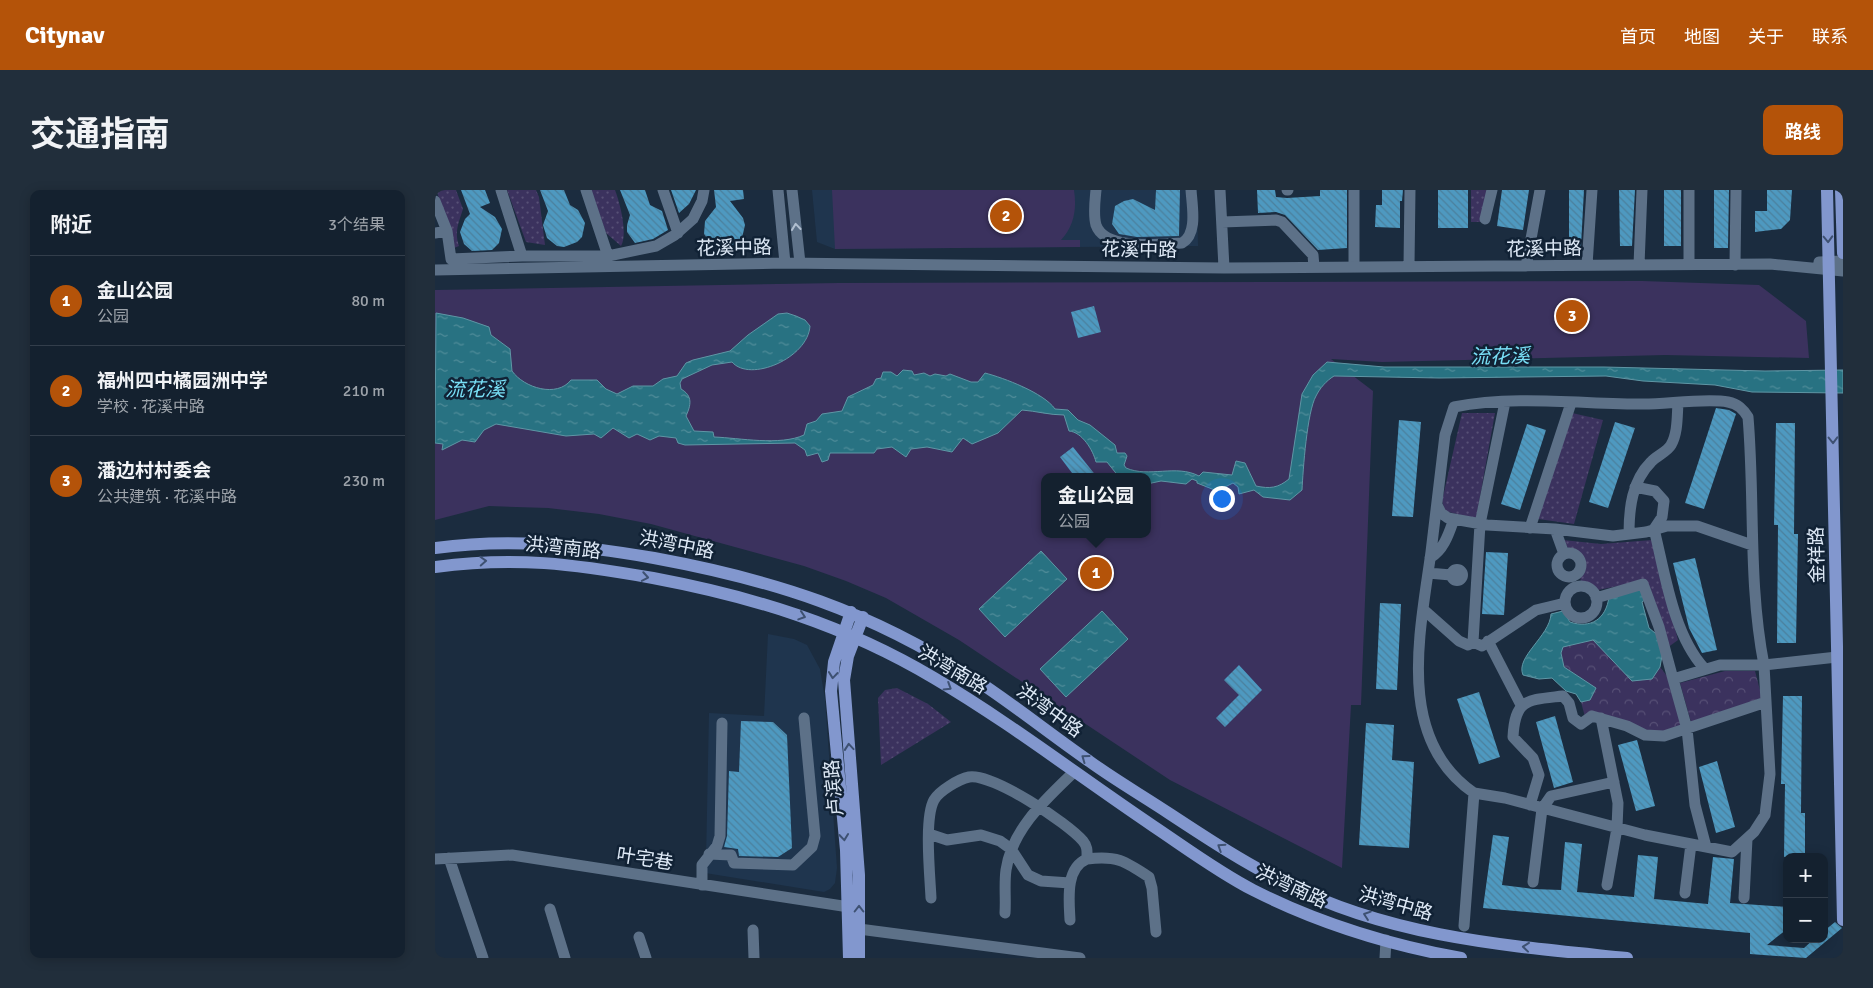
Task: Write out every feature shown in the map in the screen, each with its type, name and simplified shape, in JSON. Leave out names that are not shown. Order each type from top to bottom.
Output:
[{"type":"main road","name":"金祥路","points":[[1827,190],[1833,391],[1843,920]]},
{"type":"main road","points":[[1841,190],[1843,253]]},
{"type":"main road","name":"洪湾中路","points":[[435,548],[488,542],[530,542],[610,550],[739,576],[857,614],[930,652],[973,678],[1093,764],[1229,852],[1303,892],[1363,914],[1418,930],[1488,944],[1627,958]]},
{"type":"main road","name":"洪湾南路","points":[[435,567],[501,560],[583,566],[749,600],[814,619],[849,634],[933,678],[1200,858],[1251,889],[1320,920],[1386,940],[1461,958]]},
{"type":"main road","name":"卢滨路","points":[[857,614],[849,634],[844,680],[859,875],[859,958]]},
{"type":"main road","points":[[849,634],[834,662],[831,691],[849,907],[849,958]]},
{"type":"street","points":[[501,190],[522,256]]},
{"type":"street","points":[[586,190],[608,256]]},
{"type":"street","points":[[663,190],[678,232]]},
{"type":"street","points":[[435,201],[441,232],[451,264],[522,256],[608,256],[656,246],[678,232],[698,211],[704,190]]},
{"type":"street","points":[[778,190],[785,263]]},
{"type":"street","points":[[792,190],[800,263]]},
{"type":"street","points":[[1096,190],[1096,225],[1105,236],[1124,244],[1182,243],[1189,238],[1192,230],[1191,190]]},
{"type":"street","points":[[1220,190],[1224,268]]},
{"type":"street","points":[[1354,190],[1354,266]]},
{"type":"street","points":[[1409,266],[1410,190]]},
{"type":"street","points":[[1485,219],[1491,190]]},
{"type":"street","points":[[1526,266],[1540,190]]},
{"type":"street","points":[[1587,265],[1592,190]]},
{"type":"street","points":[[1639,266],[1642,190]]},
{"type":"street","points":[[1689,190],[1689,264]]},
{"type":"street","points":[[1735,265],[1736,190]]},
{"type":"street","points":[[1222,222],[1276,220],[1282,222],[1313,255],[1314,267]]},
{"type":"street","points":[[1829,266],[1843,260]]},
{"type":"street","name":"花溪中路","points":[[435,270],[451,264],[785,263],[1224,268],[1639,266],[1689,264],[1829,266]]},
{"type":"street","points":[[1829,266],[1843,271]]},
{"type":"street","points":[[1473,642],[1480,524],[1505,402]]},
{"type":"street","points":[[1505,402],[1727,402],[1742,407],[1748,417],[1757,633],[1764,665],[1770,774],[1765,814],[1754,832],[1731,852],[1617,828],[1505,798],[1473,793],[1457,782],[1435,753],[1426,727],[1418,686],[1424,610],[1445,435],[1454,407],[1476,403],[1505,402]]},
{"type":"street","points":[[1530,528],[1571,403]]},
{"type":"street","points":[[1629,534],[1630,510],[1635,487],[1641,472],[1671,446],[1676,427],[1678,403]]},
{"type":"street","points":[[1635,487],[1655,491],[1663,501],[1662,517],[1654,529],[1681,630],[1695,659],[1704,668]]},
{"type":"street","points":[[1437,504],[1441,513],[1454,519],[1480,524],[1555,529],[1590,535],[1613,536],[1667,526],[1697,526],[1752,545]]},
{"type":"street","points":[[1430,558],[1438,554],[1449,534],[1454,519]]},
{"type":"street","points":[[1555,529],[1564,554]]},
{"type":"street","points":[[1564,554],[1558,562],[1558,569],[1567,576],[1576,581],[1589,587],[1596,598],[1595,609],[1583,618],[1569,612],[1565,604],[1567,594],[1576,581],[1580,560],[1575,554],[1564,554]]},
{"type":"street","points":[[1428,574],[1477,577]]},
{"type":"street","points":[[1596,598],[1643,584],[1659,627],[1687,729],[1695,805],[1706,847]]},
{"type":"street","points":[[1473,642],[1482,646],[1536,610],[1565,604]]},
{"type":"street","points":[[1424,610],[1459,641],[1469,645],[1473,642]]},
{"type":"street","points":[[1488,641],[1521,705]]},
{"type":"street","points":[[1673,679],[1704,668],[1737,664],[1764,665],[1837,657]]},
{"type":"street","points":[[1530,805],[1539,775],[1533,758],[1513,737],[1516,710],[1521,705],[1563,696],[1569,703],[1573,718],[1581,724],[1592,716],[1627,726],[1645,734],[1665,736],[1766,702]]},
{"type":"street","points":[[709,854],[731,855],[734,862],[793,865],[811,847],[815,836],[804,718]]},
{"type":"street","points":[[1601,718],[1618,803],[1617,828],[1607,885]]},
{"type":"street","points":[[701,885],[702,865],[717,846],[720,836],[722,723]]},
{"type":"street","points":[[1005,913],[1006,870],[1011,849],[1039,806],[1073,772]]},
{"type":"street","points":[[931,898],[929,817],[934,799],[947,788],[969,777],[986,779],[1039,806],[1083,841],[1087,848],[1087,859]]},
{"type":"street","points":[[1533,882],[1542,808],[1551,796],[1613,782]]},
{"type":"street","points":[[1464,926],[1473,793]]},
{"type":"street","points":[[929,834],[947,840],[981,835],[1000,840],[1011,849],[1028,875],[1041,881],[1070,883]]},
{"type":"street","points":[[1745,898],[1747,839]]},
{"type":"street","points":[[1685,893],[1691,844]]},
{"type":"street","name":"叶宅巷","points":[[435,859],[512,855],[849,907]]},
{"type":"street","points":[[1070,920],[1071,876],[1080,862],[1105,856],[1121,859],[1149,877],[1153,888],[1155,932]]},
{"type":"street","points":[[449,858],[483,958]]},
{"type":"street","points":[[550,909],[565,958]]},
{"type":"street","points":[[859,929],[1080,958]]},
{"type":"street","points":[[753,930],[754,958]]},
{"type":"street","points":[[639,937],[646,958]]},
{"type":"street","points":[[1385,958],[1386,940]]},
{"type":"shaded area","points":[[812,190],[1197,190],[1198,246],[835,249],[817,242]]},
{"type":"shaded area","points":[[768,634],[794,639],[807,645],[820,669],[825,699],[837,868],[835,883],[824,892],[699,872],[706,861],[709,713],[764,716]]},
{"type":"green space","points":[[436,190],[456,190],[463,209],[457,232],[459,246],[454,248],[451,229]]},
{"type":"green space","points":[[507,190],[536,190],[539,197],[545,245],[526,242]]},
{"type":"green space","points":[[591,190],[615,190],[621,210],[624,234],[621,246],[606,233]]},
{"type":"green space","points":[[832,190],[1074,190],[1075,204],[1072,223],[1061,240],[1080,240],[1080,247],[835,249]]},
{"type":"green space","points":[[1471,190],[1488,190],[1481,222],[1471,222]]},
{"type":"green space","points":[[1642,281],[1759,285],[1806,321],[1809,358],[1665,355],[1382,362],[1331,359],[1373,391],[1361,705],[1351,705],[1342,868],[1170,780],[959,640],[886,598],[846,581],[804,566],[651,524],[599,514],[548,508],[489,506],[435,520],[435,290],[839,283]]},
{"type":"green space","points":[[1462,413],[1495,413],[1476,519],[1445,511],[1442,501]]},
{"type":"green space","points":[[1572,413],[1603,420],[1574,524],[1538,519]]},
{"type":"green space","points":[[1563,540],[1601,544],[1652,540],[1678,640],[1667,648],[1644,581],[1598,590],[1581,581],[1580,577],[1585,566],[1584,560],[1581,554],[1568,548]]},
{"type":"green space","points":[[1593,640],[1652,679],[1660,667],[1667,676],[1682,729],[1665,734],[1585,717],[1581,702],[1590,700],[1582,679],[1564,667],[1561,653],[1563,647]]},
{"type":"green space","points":[[1725,671],[1755,671],[1762,698],[1691,722],[1680,683]]},
{"type":"green space","points":[[897,688],[928,704],[951,722],[881,765],[878,698],[885,690]]},
{"type":"water","name":"流花溪","points":[[436,313],[463,318],[489,327],[491,335],[510,349],[512,371],[517,377],[532,386],[549,390],[558,389],[571,380],[597,380],[606,389],[617,394],[633,386],[653,386],[663,379],[677,376],[686,363],[730,351],[748,335],[778,314],[787,313],[805,320],[810,326],[807,338],[789,357],[777,364],[751,370],[740,368],[732,362],[712,365],[682,379],[680,383],[681,389],[688,395],[690,401],[686,416],[694,431],[713,432],[714,437],[748,440],[772,441],[794,438],[804,435],[807,424],[816,421],[822,414],[842,411],[848,397],[873,385],[876,379],[881,378],[883,372],[891,372],[897,376],[903,370],[912,371],[914,375],[924,373],[930,376],[935,374],[946,376],[950,374],[971,382],[978,382],[985,373],[1013,382],[1033,392],[1050,403],[1055,409],[1068,410],[1078,420],[1090,425],[1115,445],[1117,453],[1125,453],[1127,456],[1124,465],[1126,468],[1144,472],[1181,471],[1199,476],[1203,472],[1232,475],[1236,461],[1245,463],[1256,486],[1266,487],[1277,486],[1289,479],[1302,394],[1313,375],[1327,362],[1384,367],[1604,367],[1765,371],[1843,370],[1843,393],[1752,392],[1715,385],[1643,381],[1606,376],[1439,378],[1334,376],[1321,387],[1313,404],[1306,442],[1302,490],[1290,500],[1263,497],[1254,490],[1239,494],[1238,487],[1233,483],[1217,491],[1192,479],[1186,484],[1161,481],[1151,483],[1151,473],[1116,473],[1107,462],[1096,462],[1086,442],[1074,432],[1069,431],[1064,415],[1022,410],[998,433],[972,444],[963,438],[952,452],[927,447],[911,449],[906,457],[892,447],[877,449],[874,453],[830,453],[828,460],[822,462],[818,453],[807,456],[805,450],[795,443],[685,445],[678,443],[676,438],[659,436],[650,440],[637,434],[629,438],[613,428],[601,438],[594,434],[566,436],[496,424],[484,430],[475,442],[462,440],[442,450],[443,444],[435,443]]},
{"type":"water","points":[[1041,551],[1067,579],[1005,637],[979,609]]},
{"type":"water","points":[[1642,588],[1646,599],[1642,602],[1649,628],[1661,638],[1663,650],[1660,667],[1652,679],[1632,681],[1593,640],[1563,647],[1561,653],[1564,667],[1596,688],[1590,700],[1581,702],[1576,694],[1566,691],[1552,678],[1539,679],[1523,675],[1524,661],[1545,630],[1551,614],[1563,611],[1570,622],[1578,624],[1591,623],[1605,611],[1609,597]]},
{"type":"water","points":[[1102,611],[1128,639],[1066,697],[1040,669]]},
{"type":"building","points":[[461,190],[485,190],[490,203],[480,207],[495,217],[502,229],[499,243],[492,250],[472,251],[464,244],[460,232],[465,219],[470,214]]},
{"type":"building","points":[[540,190],[564,190],[570,205],[578,210],[585,223],[582,237],[577,242],[564,247],[557,246],[547,238],[543,225],[548,211]]},
{"type":"building","points":[[620,190],[645,190],[650,205],[662,211],[668,230],[653,239],[635,243],[627,232],[630,215]]},
{"type":"building","points":[[671,190],[696,190],[689,204],[679,213]]},
{"type":"building","points":[[714,190],[743,190],[744,199],[730,201],[743,218],[745,225],[742,238],[731,247],[718,248],[712,245],[704,234],[705,221],[716,207]]},
{"type":"building","points":[[1156,190],[1180,190],[1179,236],[1137,237],[1119,234],[1112,224],[1115,206],[1133,199],[1155,210]]},
{"type":"building","points":[[1257,190],[1275,190],[1276,197],[1287,198],[1320,196],[1320,190],[1347,190],[1347,248],[1318,250],[1285,215],[1276,212],[1258,213]]},
{"type":"building","points":[[1382,190],[1403,190],[1402,201],[1400,201],[1400,228],[1375,227],[1376,205],[1382,205]]},
{"type":"building","points":[[1438,190],[1468,190],[1468,228],[1438,228]]},
{"type":"building","points":[[1502,190],[1529,190],[1523,230],[1497,226]]},
{"type":"building","points":[[1569,190],[1584,190],[1581,246],[1569,246]]},
{"type":"building","points":[[1619,190],[1635,190],[1632,246],[1620,246]]},
{"type":"building","points":[[1664,190],[1681,190],[1681,246],[1664,246]]},
{"type":"building","points":[[1714,190],[1729,190],[1728,248],[1714,248]]},
{"type":"building","points":[[1767,190],[1792,190],[1790,220],[1781,229],[1755,232],[1755,211],[1767,211]]},
{"type":"building","points":[[1094,306],[1101,332],[1078,338],[1071,312]]},
{"type":"building","points":[[1716,408],[1729,410],[1736,414],[1704,509],[1685,503]]},
{"type":"building","points":[[1399,420],[1421,422],[1413,517],[1392,516]]},
{"type":"building","points":[[1615,422],[1635,428],[1608,508],[1589,502]]},
{"type":"building","points":[[1776,423],[1795,423],[1794,534],[1798,534],[1796,643],[1777,643],[1778,525],[1774,525]]},
{"type":"building","points":[[1527,424],[1546,430],[1520,510],[1501,504]]},
{"type":"building","points":[[1073,447],[1094,473],[1072,473],[1060,457]]},
{"type":"building","points":[[1486,552],[1508,553],[1504,615],[1482,614]]},
{"type":"building","points":[[1695,558],[1717,650],[1702,653],[1689,628],[1673,563]]},
{"type":"building","points":[[1380,603],[1401,604],[1397,690],[1376,689]]},
{"type":"building","points":[[1239,665],[1262,690],[1225,727],[1216,718],[1239,695],[1224,680]]},
{"type":"building","points":[[1479,692],[1500,757],[1479,764],[1457,699]]},
{"type":"building","points":[[1783,696],[1802,696],[1801,813],[1805,813],[1805,853],[1784,853],[1785,784],[1781,784]]},
{"type":"building","points":[[1555,716],[1573,782],[1554,788],[1536,722]]},
{"type":"building","points":[[741,721],[773,722],[787,735],[792,848],[778,857],[739,856],[738,849],[724,847],[727,836],[729,771],[739,772]]},
{"type":"building","points":[[1366,723],[1394,725],[1392,760],[1414,762],[1409,848],[1359,845]]},
{"type":"building","points":[[1637,740],[1655,806],[1636,811],[1618,745]]},
{"type":"building","points":[[1717,761],[1735,827],[1716,833],[1699,767]]},
{"type":"building","points":[[1493,835],[1509,837],[1502,885],[1533,889],[1561,890],[1565,842],[1582,844],[1577,892],[1634,897],[1638,855],[1658,857],[1654,899],[1708,904],[1713,857],[1734,859],[1730,903],[1783,907],[1783,932],[1767,945],[1804,948],[1810,943],[1824,943],[1806,958],[1750,954],[1750,933],[1483,908]]},
{"type":"building","points":[[1835,922],[1842,928],[1828,940],[1828,928]]},
{"type":"place","name":"福州四中橘园洲中学","points":[[1006,216]]},
{"type":"place","name":"潘边村村委会","points":[[1572,316]]},
{"type":"place","name":"金山公园","points":[[1096,573]]}]
